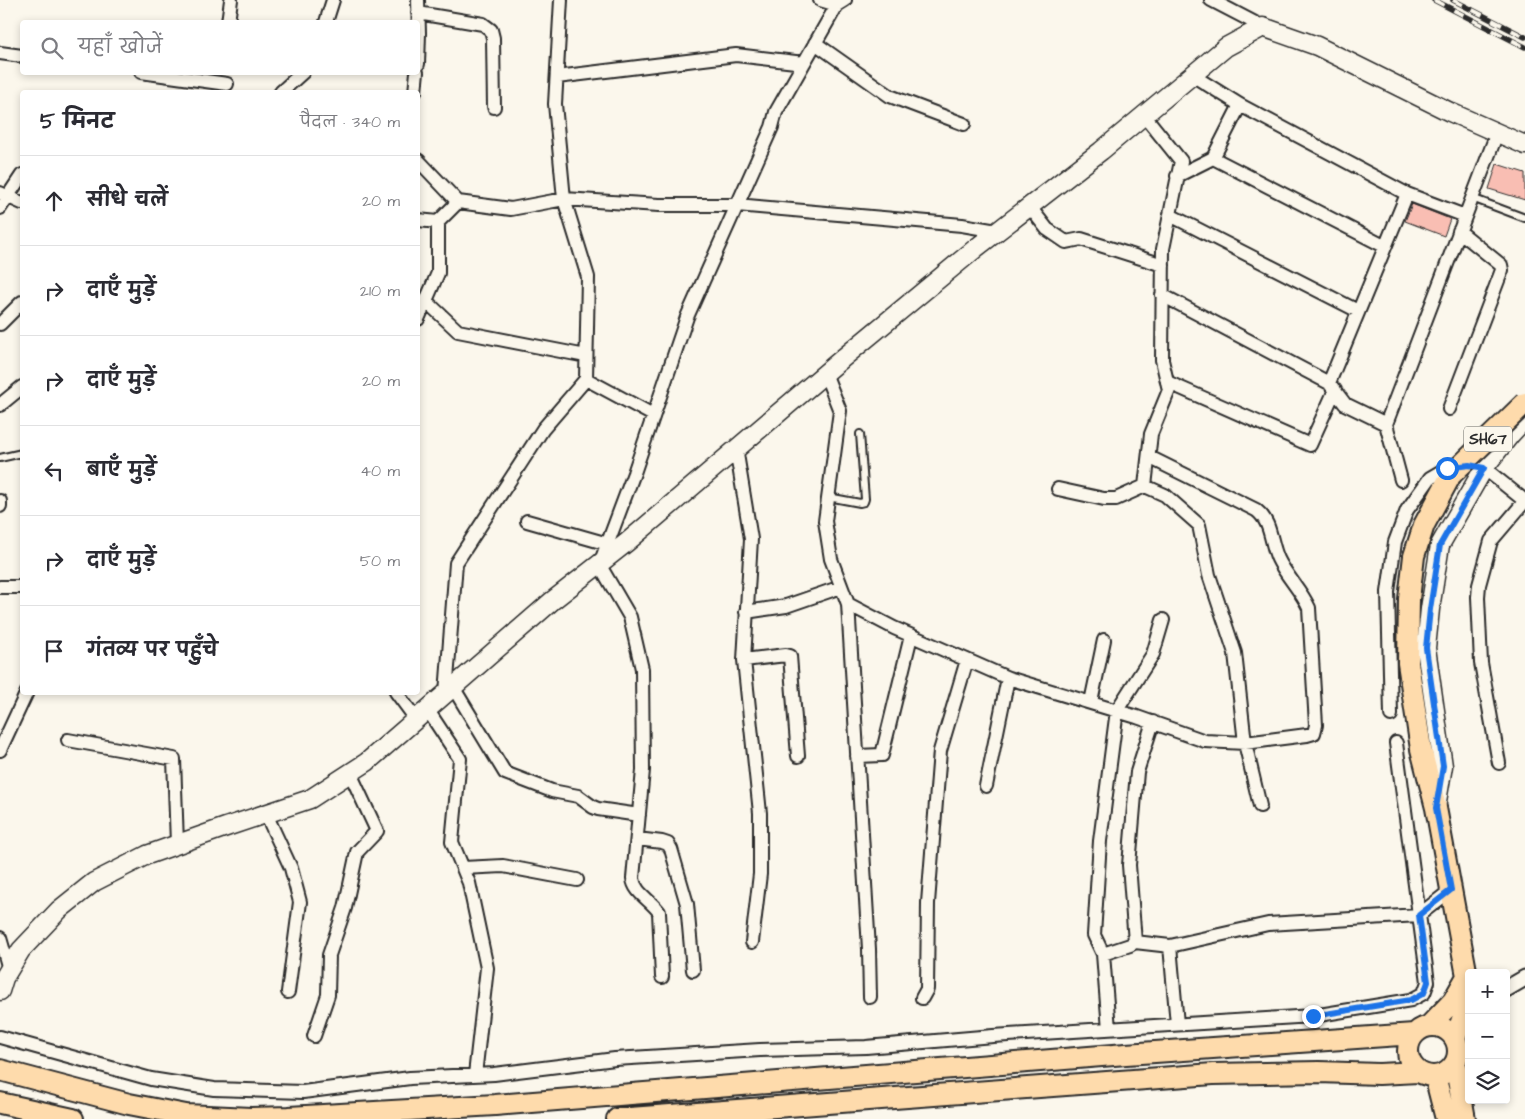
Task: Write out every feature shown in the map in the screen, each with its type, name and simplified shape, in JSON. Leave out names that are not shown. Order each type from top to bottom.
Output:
[{"type":"main road","points":[[0,991],[4,978],[21,950],[59,910],[94,882],[147,855],[310,799],[367,762],[552,601],[600,563],[825,373],[997,231],[1144,115],[1226,47],[1263,27],[1317,46],[1450,112],[1525,145]]},
{"type":"main road","name":"SH67","points":[[1465,970],[1436,808],[1420,749],[1408,663],[1409,598],[1414,556],[1424,526],[1451,475],[1525,403]]},
{"type":"main road","points":[[1436,808],[1443,766],[1426,648],[1440,545],[1484,468],[1518,434],[1525,419]]},
{"type":"main road","points":[[1446,1119],[1427,1074],[1409,1061],[1407,1054],[1410,1040],[1453,1001],[1465,978]]},
{"type":"main road","name":"SH67","points":[[1455,1039],[1465,1011]]},
{"type":"main road","points":[[0,1070],[129,1104],[186,1115],[280,1118],[495,1105],[1441,1027],[1452,1034],[1455,1039],[1458,1051],[1455,1063],[1465,1119]]},
{"type":"main road","points":[[617,1119],[1213,1074],[1319,1072],[1427,1074],[1447,1072],[1455,1063]]},
{"type":"main road","points":[[0,1103],[73,1119]]},
{"type":"street","points":[[228,20],[231,0]]},
{"type":"street","points":[[327,20],[333,0]]},
{"type":"street","points":[[418,0],[418,20]]},
{"type":"street","points":[[561,0],[555,104],[564,199],[588,276],[586,380],[543,429],[456,563],[449,690],[505,773],[557,793],[582,798],[598,809],[639,816]]},
{"type":"street","points":[[662,977],[659,912],[634,884],[643,770],[642,669],[630,617],[600,563],[653,416],[686,317],[772,127],[776,112],[815,43],[841,2],[820,0]]},
{"type":"street","points":[[1211,0],[1263,27]]},
{"type":"street","points":[[418,13],[483,24],[491,30],[493,38],[494,107]]},
{"type":"street","points":[[815,43],[890,96],[964,124]]},
{"type":"street","points":[[0,53],[20,56]]},
{"type":"street","points":[[557,76],[736,55],[804,63]]},
{"type":"street","points":[[164,75],[227,83]]},
{"type":"street","points":[[283,90],[300,75]]},
{"type":"street","points":[[415,90],[417,75]]},
{"type":"street","points":[[1192,75],[1240,105],[1407,194],[1465,216]]},
{"type":"street","points":[[1178,176],[1213,158],[1240,105]]},
{"type":"street","points":[[1144,115],[1180,161],[1163,249],[1162,360],[1169,390],[1151,434],[1145,486]]},
{"type":"street","points":[[1401,480],[1386,424],[1497,133]]},
{"type":"street","points":[[1213,158],[1384,246]]},
{"type":"street","points":[[420,162],[458,202],[512,209],[564,199],[659,205],[737,205],[962,225],[997,231]]},
{"type":"street","points":[[0,208],[4,194],[20,176]]},
{"type":"street","points":[[4,194],[20,202]]},
{"type":"street","points":[[1167,382],[1310,445],[1358,311],[1407,194]]},
{"type":"street","points":[[420,314],[438,273],[438,222],[458,202]]},
{"type":"street","points":[[1029,206],[1047,229],[1066,242],[1081,239],[1163,265]]},
{"type":"street","points":[[1170,215],[1358,311]]},
{"type":"street","points":[[420,220],[438,222]]},
{"type":"street","points":[[1449,409],[1502,270],[1501,264],[1459,231]]},
{"type":"street","points":[[1162,295],[1332,386],[1345,404],[1386,424]]},
{"type":"street","points":[[426,301],[458,331],[586,356]]},
{"type":"street","points":[[0,324],[20,304]]},
{"type":"street","points":[[825,373],[840,411],[825,521],[831,559],[848,604],[870,997]]},
{"type":"street","points":[[586,380],[653,416]]},
{"type":"street","points":[[2,398],[20,389]]},
{"type":"street","points":[[736,448],[751,539],[744,660],[760,813],[760,874],[752,942]]},
{"type":"street","points":[[848,604],[911,636],[1008,678],[1117,710],[1205,741],[1245,743],[1307,735],[1314,732],[1316,725],[1309,608],[1280,564],[1263,516],[1256,510],[1149,457]]},
{"type":"street","points":[[1391,715],[1388,592],[1396,542],[1407,510],[1430,478],[1438,472],[1447,468],[1469,465],[1484,468],[1525,501],[1490,541],[1478,591],[1481,663],[1499,763]]},
{"type":"street","points":[[1058,489],[1104,499],[1116,499],[1145,486],[1165,495],[1199,525],[1209,575],[1235,653],[1245,743],[1260,806]]},
{"type":"street","points":[[0,501],[0,506]]},
{"type":"street","points":[[527,521],[608,544]]},
{"type":"street","points":[[0,587],[20,587]]},
{"type":"street","points":[[746,612],[786,606],[841,587]]},
{"type":"street","points":[[1109,1029],[1103,954],[1094,935],[1098,850],[1117,710],[1154,654],[1163,620]]},
{"type":"street","points":[[857,756],[882,755],[911,636]]},
{"type":"street","points":[[1091,702],[1104,640]]},
{"type":"street","points":[[744,660],[790,656],[798,756]]},
{"type":"street","points":[[922,998],[926,989],[928,903],[940,751],[967,660]]},
{"type":"street","points":[[986,786],[1008,678]]},
{"type":"street","points":[[0,750],[26,695]]},
{"type":"street","points":[[399,695],[421,714],[460,759],[452,842],[469,883],[487,968],[475,1075]]},
{"type":"street","points":[[1135,942],[1129,865],[1137,772],[1153,722]]},
{"type":"street","points":[[68,740],[174,759],[177,844]]},
{"type":"street","points":[[0,1037],[151,1079],[214,1089],[315,1091],[410,1078],[475,1075],[615,1059],[760,1050],[854,1048],[1313,1016],[1417,998],[1424,993],[1428,982],[1396,743]]},
{"type":"street","points":[[314,1036],[328,995],[329,955],[345,908],[357,852],[377,830],[350,773]]},
{"type":"street","points":[[266,814],[291,868],[300,902],[288,992]]},
{"type":"street","points":[[637,839],[662,842],[668,844],[671,849],[687,904],[693,970]]},
{"type":"street","points":[[463,868],[503,866],[577,880]]},
{"type":"street","points":[[1103,954],[1130,946],[1135,942],[1170,946],[1268,924],[1419,915],[1451,890]]},
{"type":"street","points":[[0,938],[9,970]]},
{"type":"street","points":[[1170,946],[1177,1024]]},
{"type":"street","points":[[1510,987],[1525,978]]},
{"type":"lane","points":[[1472,198],[1525,218]]},
{"type":"lane","points":[[828,498],[864,502],[860,434]]},
{"type":"lane","points":[[0,458],[20,453]]},
{"type":"building","points":[[1497,164],[1525,173],[1525,200],[1489,189]]},
{"type":"building","points":[[1412,204],[1450,219],[1444,236],[1405,221]]},
{"type":"railway","points":[[1434,0],[1525,47]]},
{"type":"railway","points":[[1453,0],[1525,37]]},
{"type":"route","points":[[1313,1016],[1411,1000],[1424,993],[1428,982],[1419,915],[1451,890],[1436,808],[1443,766],[1426,648],[1440,545],[1484,468],[1469,465],[1447,468]]}]
